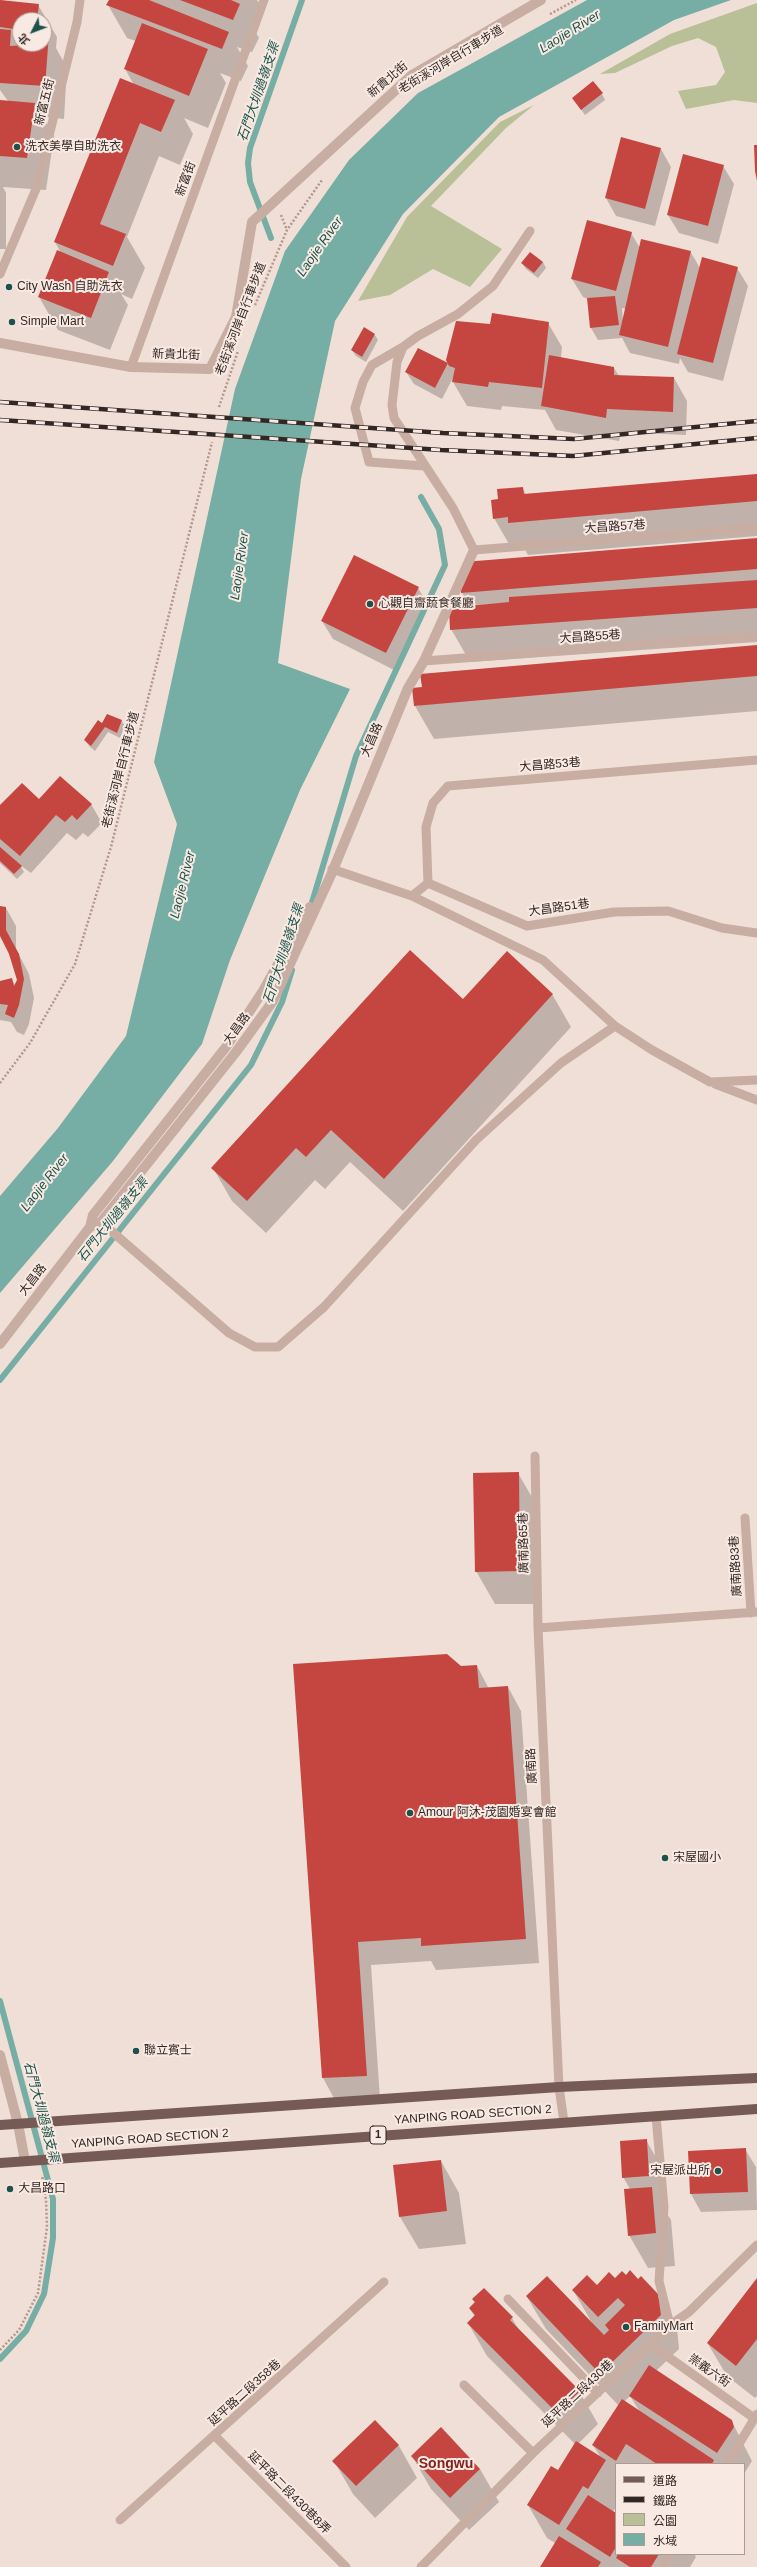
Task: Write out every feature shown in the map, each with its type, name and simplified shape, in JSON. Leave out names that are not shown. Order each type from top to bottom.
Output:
[{"type":"main road","name":"YANPING ROAD SECTION 2","points":[[0,2125],[559,2087],[757,2078]]},
{"type":"main road","name":"YANPING ROAD SECTION 2","points":[[0,2163],[757,2109]]},
{"type":"street","name":"新貴北街","points":[[130,366],[210,369],[236,317],[252,222],[412,75],[541,0]]},
{"type":"street","points":[[0,343],[130,366]]},
{"type":"street","name":"大昌路","points":[[0,1344],[90,1227],[101,1222],[236,1052],[273,1001],[332,869],[408,688],[424,661],[474,550]]},
{"type":"street","points":[[90,1227],[93,1215],[226,1047],[263,991],[332,869]]},
{"type":"street","points":[[0,2055],[18,2124],[25,2161]]},
{"type":"lane","name":"新富五街","points":[[0,274],[36,190],[77,22],[80,0]]},
{"type":"lane","name":"新富街","points":[[130,366],[264,0]]},
{"type":"lane","points":[[424,466],[369,462],[355,408],[363,382],[372,365],[403,347],[418,336],[458,314],[493,286],[530,231]]},
{"type":"lane","points":[[403,347],[397,362],[392,406],[394,418],[424,466],[453,508],[474,550]]},
{"type":"lane","name":"大昌路57巷","points":[[474,550],[757,528]]},
{"type":"lane","name":"大昌路55巷","points":[[424,661],[757,636]]},
{"type":"lane","name":"大昌路53巷","points":[[428,883],[426,827],[433,803],[448,786],[757,760]]},
{"type":"lane","points":[[332,869],[412,896],[543,960],[615,1026],[652,1050],[710,1082],[757,1100]]},
{"type":"lane","points":[[412,896],[428,883]]},
{"type":"lane","name":"大昌路51巷","points":[[428,883],[528,926],[614,912],[668,911],[722,928],[757,933]]},
{"type":"lane","points":[[101,1222],[229,1333],[256,1347],[278,1347],[324,1307],[476,1140],[561,1062],[615,1026]]},
{"type":"lane","points":[[710,1082],[757,1080]]},
{"type":"lane","name":"廣南路65巷","points":[[535,1456],[538,1628]]},
{"type":"lane","name":"廣南路83巷","points":[[745,1518],[754,1613]]},
{"type":"lane","points":[[538,1628],[754,1613]]},
{"type":"lane","name":"廣南路","points":[[538,1628],[559,2087],[564,2122]]},
{"type":"lane","points":[[656,2116],[664,2206],[658,2281],[670,2325]]},
{"type":"lane","name":"延平路二段430巷","points":[[421,2567],[533,2453],[670,2325],[689,2312],[757,2245]]},
{"type":"lane","name":"延平路二段358巷","points":[[120,2520],[215,2436],[384,2282]]},
{"type":"lane","points":[[508,2299],[598,2393]]},
{"type":"lane","name":"崇義六街","points":[[650,2344],[755,2416]]},
{"type":"lane","points":[[464,2385],[533,2453]]},
{"type":"lane","points":[[728,2463],[755,2416]]},
{"type":"lane","name":"延平路二段430巷8弄","points":[[215,2436],[346,2567]]},
{"type":"lane","points":[[662,2567],[669,2555]]},
{"type":"path","points":[[542,18],[576,0]]},
{"type":"path","name":"老街溪河岸自行車步道","points":[[253,310],[287,230],[326,174]]},
{"type":"path","name":"老街溪河岸自行車步道","points":[[219,407],[238,350]]},
{"type":"path","name":"老街溪河岸自行車步道","points":[[0,1083],[30,1043],[75,964],[111,848],[212,442]]},
{"type":"path","points":[[0,2350],[19,2330],[38,2293],[47,2227],[46,2200],[39,2160]]},
{"type":"green space","points":[[757,3],[757,103],[734,100],[686,109],[678,91],[716,85],[725,72],[716,47],[698,38],[672,46],[615,73],[600,74],[670,34]]},
{"type":"green space","points":[[534,105],[506,128],[431,206],[502,249],[470,287],[433,269],[390,295],[358,301],[407,217],[500,122]]},
{"type":"water","name":"Laojie River","points":[[587,0],[731,0],[674,20],[499,117],[403,214],[335,321],[301,479],[278,663],[350,689],[300,790],[230,960],[202,1044],[113,1161],[0,1293],[0,1196],[58,1128],[126,1036],[177,824],[154,762],[235,389],[285,251],[349,160],[418,93]]},
{"type":"building","points":[[0,0],[39,4],[38,12],[12,12],[12,29],[0,27]]},
{"type":"building","points":[[109,0],[149,0],[229,32],[222,49],[106,5]]},
{"type":"building","points":[[180,0],[231,0],[240,4],[233,20]]},
{"type":"building","points":[[142,23],[208,49],[189,96],[124,69]]},
{"type":"building","points":[[0,29],[11,30],[10,46],[12,46],[12,52],[48,52],[45,86],[0,83]]},
{"type":"building","points":[[120,78],[175,100],[161,132],[140,123],[100,224],[126,234],[113,266],[54,242]]},
{"type":"building","points":[[593,81],[603,93],[581,110],[572,98]]},
{"type":"building","points":[[0,100],[35,103],[27,158],[0,156]]},
{"type":"building","points":[[621,137],[661,148],[645,209],[605,198]]},
{"type":"building","points":[[754,145],[757,145],[757,181],[755,171]]},
{"type":"building","points":[[683,154],[724,165],[708,226],[667,215]]},
{"type":"building","points":[[587,220],[632,232],[616,291],[571,279]]},
{"type":"building","points":[[641,239],[691,251],[668,347],[619,335]]},
{"type":"building","points":[[57,250],[109,272],[91,318],[38,297]]},
{"type":"building","points":[[530,252],[543,262],[534,273],[521,263]]},
{"type":"building","points":[[702,257],[738,267],[713,363],[677,354]]},
{"type":"building","points":[[615,296],[619,325],[590,328],[587,298]]},
{"type":"building","points":[[492,313],[549,322],[542,388],[489,382],[488,387],[452,382],[455,368],[449,366],[446,360],[456,321],[490,324]]},
{"type":"building","points":[[364,327],[375,334],[362,357],[351,350]]},
{"type":"building","points":[[418,348],[448,363],[435,388],[405,372]]},
{"type":"building","points":[[549,355],[614,367],[614,375],[674,377],[673,412],[607,409],[606,418],[541,406]]},
{"type":"building","points":[[757,474],[757,501],[508,523],[508,517],[493,519],[491,500],[498,499],[497,489],[523,487],[524,494]]},
{"type":"building","points":[[757,538],[757,569],[461,593],[460,575],[464,562]]},
{"type":"building","name":"心觀自齋蔬食餐廳","points":[[354,555],[419,587],[386,653],[321,621]]},
{"type":"building","points":[[757,580],[757,608],[450,630],[449,608],[509,602],[509,597]]},
{"type":"building","points":[[757,645],[757,676],[414,706],[412,688],[422,687],[420,674]]},
{"type":"building","points":[[107,714],[122,720],[117,733],[105,727],[91,746],[84,740],[98,720],[102,723]]},
{"type":"building","points":[[60,776],[92,804],[77,820],[72,815],[65,822],[56,815],[20,856],[0,839],[0,805],[22,783],[39,799]]},
{"type":"building","points":[[0,847],[22,866],[14,874],[0,861]]},
{"type":"building","points":[[0,906],[6,907],[6,930],[19,954],[24,979],[19,1005],[14,1018],[5,1014],[8,1005],[0,1004],[0,981],[12,978],[14,986],[17,980],[9,954],[0,936]]},
{"type":"building","points":[[410,950],[463,999],[507,951],[553,994],[384,1179],[331,1130],[306,1157],[296,1148],[247,1201],[211,1168]]},
{"type":"building","points":[[519,1472],[520,1571],[475,1572],[473,1473]]},
{"type":"building","name":"Amour 阿沐-茂園婚宴會館","points":[[447,1654],[461,1666],[477,1665],[479,1688],[508,1686],[526,1939],[421,1946],[421,1938],[358,1942],[367,2076],[322,2078],[293,1664]]},
{"type":"building","points":[[647,2139],[649,2176],[622,2178],[620,2141]]},
{"type":"building","name":"宋屋派出所","points":[[746,2148],[748,2192],[690,2194],[688,2151]]},
{"type":"building","points":[[441,2160],[447,2211],[399,2217],[393,2165]]},
{"type":"building","points":[[652,2187],[656,2233],[628,2236],[624,2189]]},
{"type":"building","points":[[630,2270],[638,2279],[641,2276],[658,2294],[661,2315],[600,2374],[526,2296],[547,2276],[604,2335],[609,2330],[605,2325],[625,2305],[618,2298],[598,2317],[572,2290],[587,2275],[597,2285],[609,2272],[615,2278],[622,2271],[626,2275]]},
{"type":"building","points":[[757,2278],[757,2339],[736,2366],[707,2343]]},
{"type":"building","points":[[484,2288],[513,2317],[510,2320],[580,2391],[557,2413],[467,2323],[475,2315],[469,2308],[475,2302],[472,2299]]},
{"type":"building","points":[[649,2365],[732,2420],[734,2427],[717,2453],[629,2396]]},
{"type":"building","points":[[622,2399],[714,2460],[712,2463],[655,2463],[626,2444],[616,2461],[592,2445]]},
{"type":"building","points":[[375,2420],[399,2445],[356,2486],[332,2461]]},
{"type":"building","points":[[441,2427],[480,2469],[450,2498],[411,2456]]},
{"type":"building","points":[[576,2441],[606,2460],[588,2489],[583,2486],[559,2525],[527,2505],[551,2466],[558,2470]]},
{"type":"building","points":[[588,2495],[615,2512],[615,2549],[610,2557],[566,2529]]},
{"type":"building","points":[[559,2536],[601,2562],[598,2567],[540,2567]]},
{"type":"building","points":[[618,2555],[658,2555],[651,2567],[630,2567],[616,2558]]},
{"type":"waterway","name":"石門大圳過嶺支渠","points":[[271,238],[250,182],[248,163],[250,148],[302,0]]},
{"type":"waterway","name":"石門大圳過嶺支渠","points":[[310,909],[356,756],[445,565],[439,529],[421,497]]},
{"type":"waterway","name":"石門大圳過嶺支渠","points":[[0,1380],[251,1065],[282,1002],[292,970]]},
{"type":"waterway","name":"石門大圳過嶺支渠","points":[[0,2001],[53,2199],[53,2238],[44,2294],[26,2331],[0,2359]]},
{"type":"railway","points":[[0,402],[443,433],[574,439],[757,421]]},
{"type":"railway","points":[[0,420],[441,450],[573,456],[757,438]]},
{"type":"place","name":"洗衣美學自助洗衣","points":[[17,147]]},
{"type":"place","name":"City Wash 自助洗衣","points":[[9,287]]},
{"type":"place","name":"Simple Mart","points":[[12,322]]},
{"type":"place","name":"心觀自齋蔬食餐廳","points":[[370,604]]},
{"type":"place","name":"Amour 阿沐-茂園婚宴會館","points":[[410,1813]]},
{"type":"place","name":"宋屋國小","points":[[665,1858]]},
{"type":"place","name":"聯立賓士","points":[[136,2051]]},
{"type":"place","name":"宋屋派出所","points":[[718,2171]]},
{"type":"place","name":"大昌路口","points":[[10,2189]]},
{"type":"place","name":"FamilyMart","points":[[626,2327]]},
{"type":"district","name":"Songwu","points":[[446,2464]]}]
